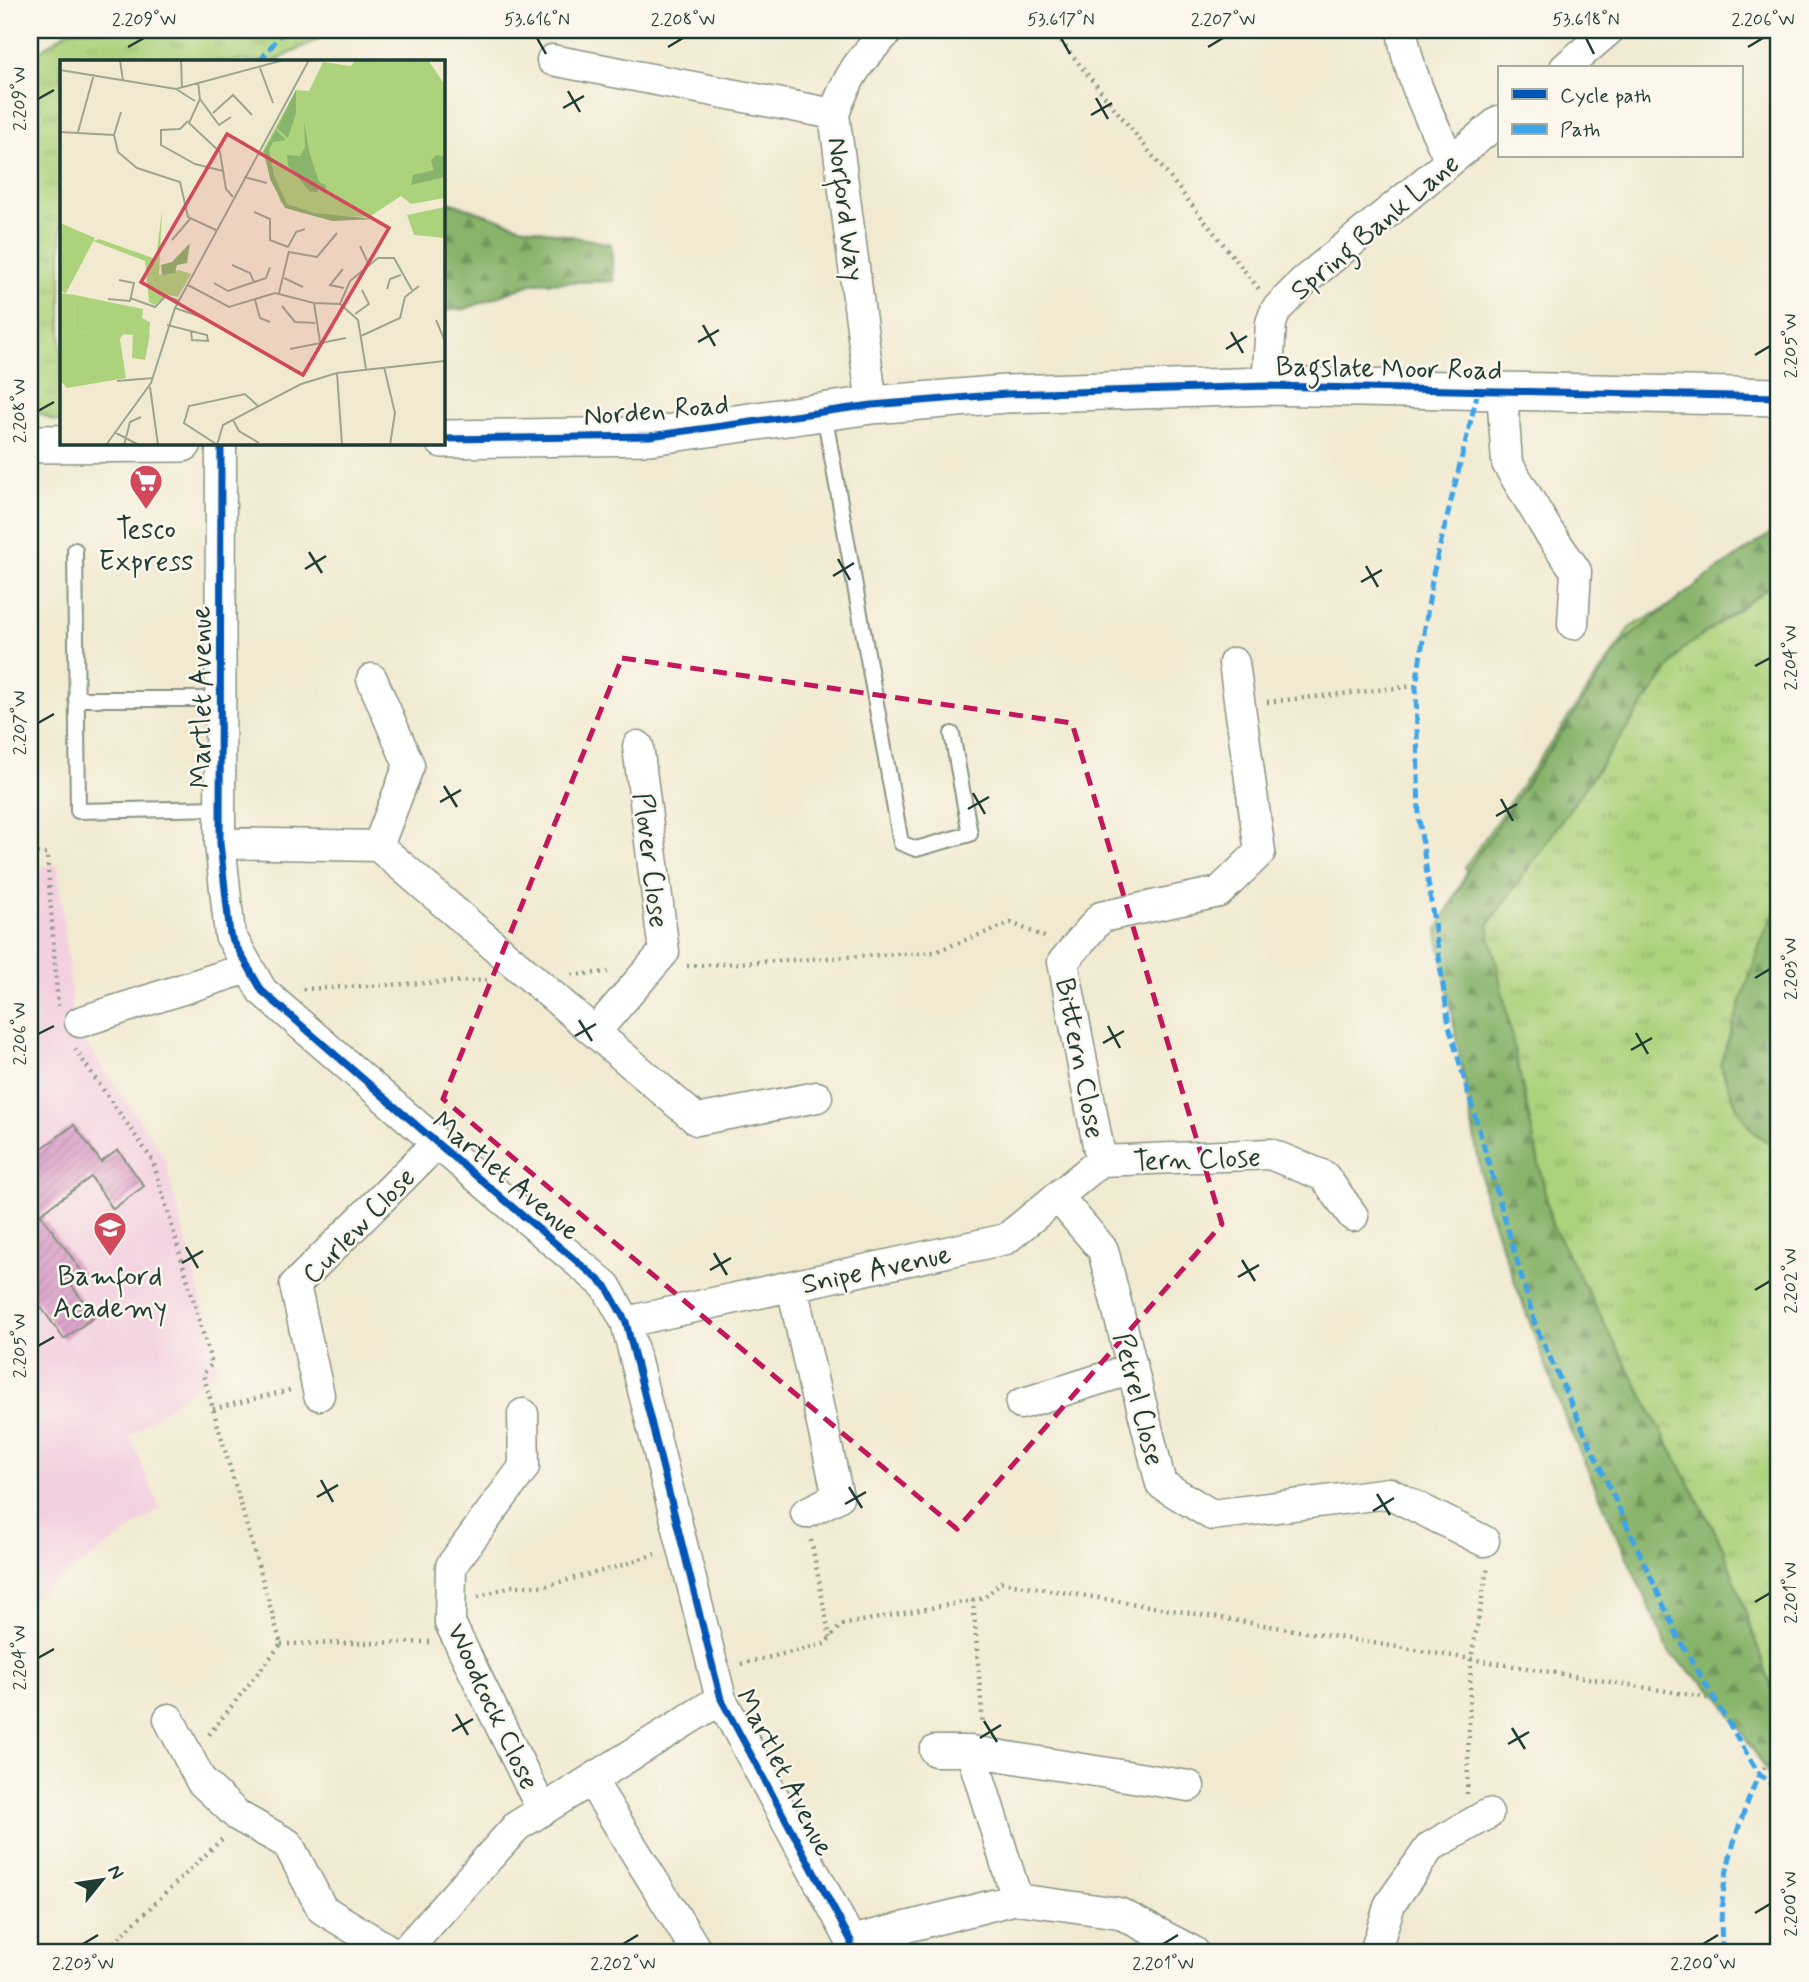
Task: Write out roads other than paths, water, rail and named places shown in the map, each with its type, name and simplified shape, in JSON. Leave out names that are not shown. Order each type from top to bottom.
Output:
[{"type":"street","name":"Norford Way","points":[[872,405],[834,114],[845,83],[860,59],[889,30]]},
{"type":"street","points":[[1402,30],[1405,53],[1450,161]]},
{"type":"street","points":[[1580,64],[1609,30]]},
{"type":"street","points":[[552,61],[834,114]]},
{"type":"street","name":"Spring Bank Lane","points":[[1267,386],[1272,323],[1276,310],[1304,281],[1498,122]]},
{"type":"street","name":"Bagslate Moor Road","points":[[872,405],[1006,394],[1267,386],[1779,397]]},
{"type":"street","points":[[1502,391],[1507,463],[1576,571],[1573,624]]},
{"type":"street","name":"Norden Road","points":[[444,439],[650,436],[872,405]]},
{"type":"street","points":[[30,444],[60,444]]},
{"type":"street","name":"Martlet Avenue","points":[[221,444],[220,843],[230,935],[255,979],[437,1143],[606,1286],[626,1322],[717,1685],[851,1947]]},
{"type":"street","name":"Bittern Close","points":[[1101,1161],[1063,962],[1101,917],[1219,892],[1259,852],[1234,663]]},
{"type":"street","points":[[372,679],[409,765],[378,846]]},
{"type":"street","name":"Plover Close","points":[[595,1032],[664,952],[638,746]]},
{"type":"street","points":[[220,843],[378,846],[697,1120],[817,1097]]},
{"type":"street","points":[[69,1024],[255,979]]},
{"type":"street","name":"Curlew Close","points":[[318,1389],[295,1285],[437,1143]]},
{"type":"street","name":"Tern Close","points":[[1101,1161],[1270,1154],[1324,1176],[1353,1216]]},
{"type":"street","name":"Snipe Avenue","points":[[626,1322],[1006,1239],[1101,1161]]},
{"type":"street","name":"Petrel Close","points":[[1058,1197],[1103,1250],[1161,1484],[1212,1515],[1389,1493],[1485,1541]]},
{"type":"street","points":[[792,1286],[838,1497],[806,1513]]},
{"type":"street","points":[[1021,1404],[1132,1368]]},
{"type":"street","name":"Woodcock Close","points":[[523,1414],[524,1467],[451,1566],[450,1623],[542,1810]]},
{"type":"street","name":"Woodcock Close","points":[[404,1952],[517,1826],[591,1780],[717,1685]]},
{"type":"street","points":[[169,1719],[201,1781],[243,1819],[288,1844],[321,1909],[392,1952]]},
{"type":"street","points":[[934,1751],[978,1752],[1189,1786]]},
{"type":"street","points":[[978,1752],[1017,1899]]},
{"type":"street","points":[[591,1780],[696,1950]]},
{"type":"street","points":[[1375,1952],[1390,1904],[1430,1847],[1477,1820]]},
{"type":"street","points":[[851,1947],[1017,1899],[1119,1913],[1194,1952]]},
{"type":"lane","points":[[824,412],[901,843],[916,849],[970,834],[951,734]]},
{"type":"lane","points":[[75,550],[78,811],[220,808]]},
{"type":"lane","points":[[76,699],[220,699]]},
{"type":"place","name":"Tesco Express","points":[[146,511]]},
{"type":"place","name":"Bamford Academy","points":[[110,1258]]}]
